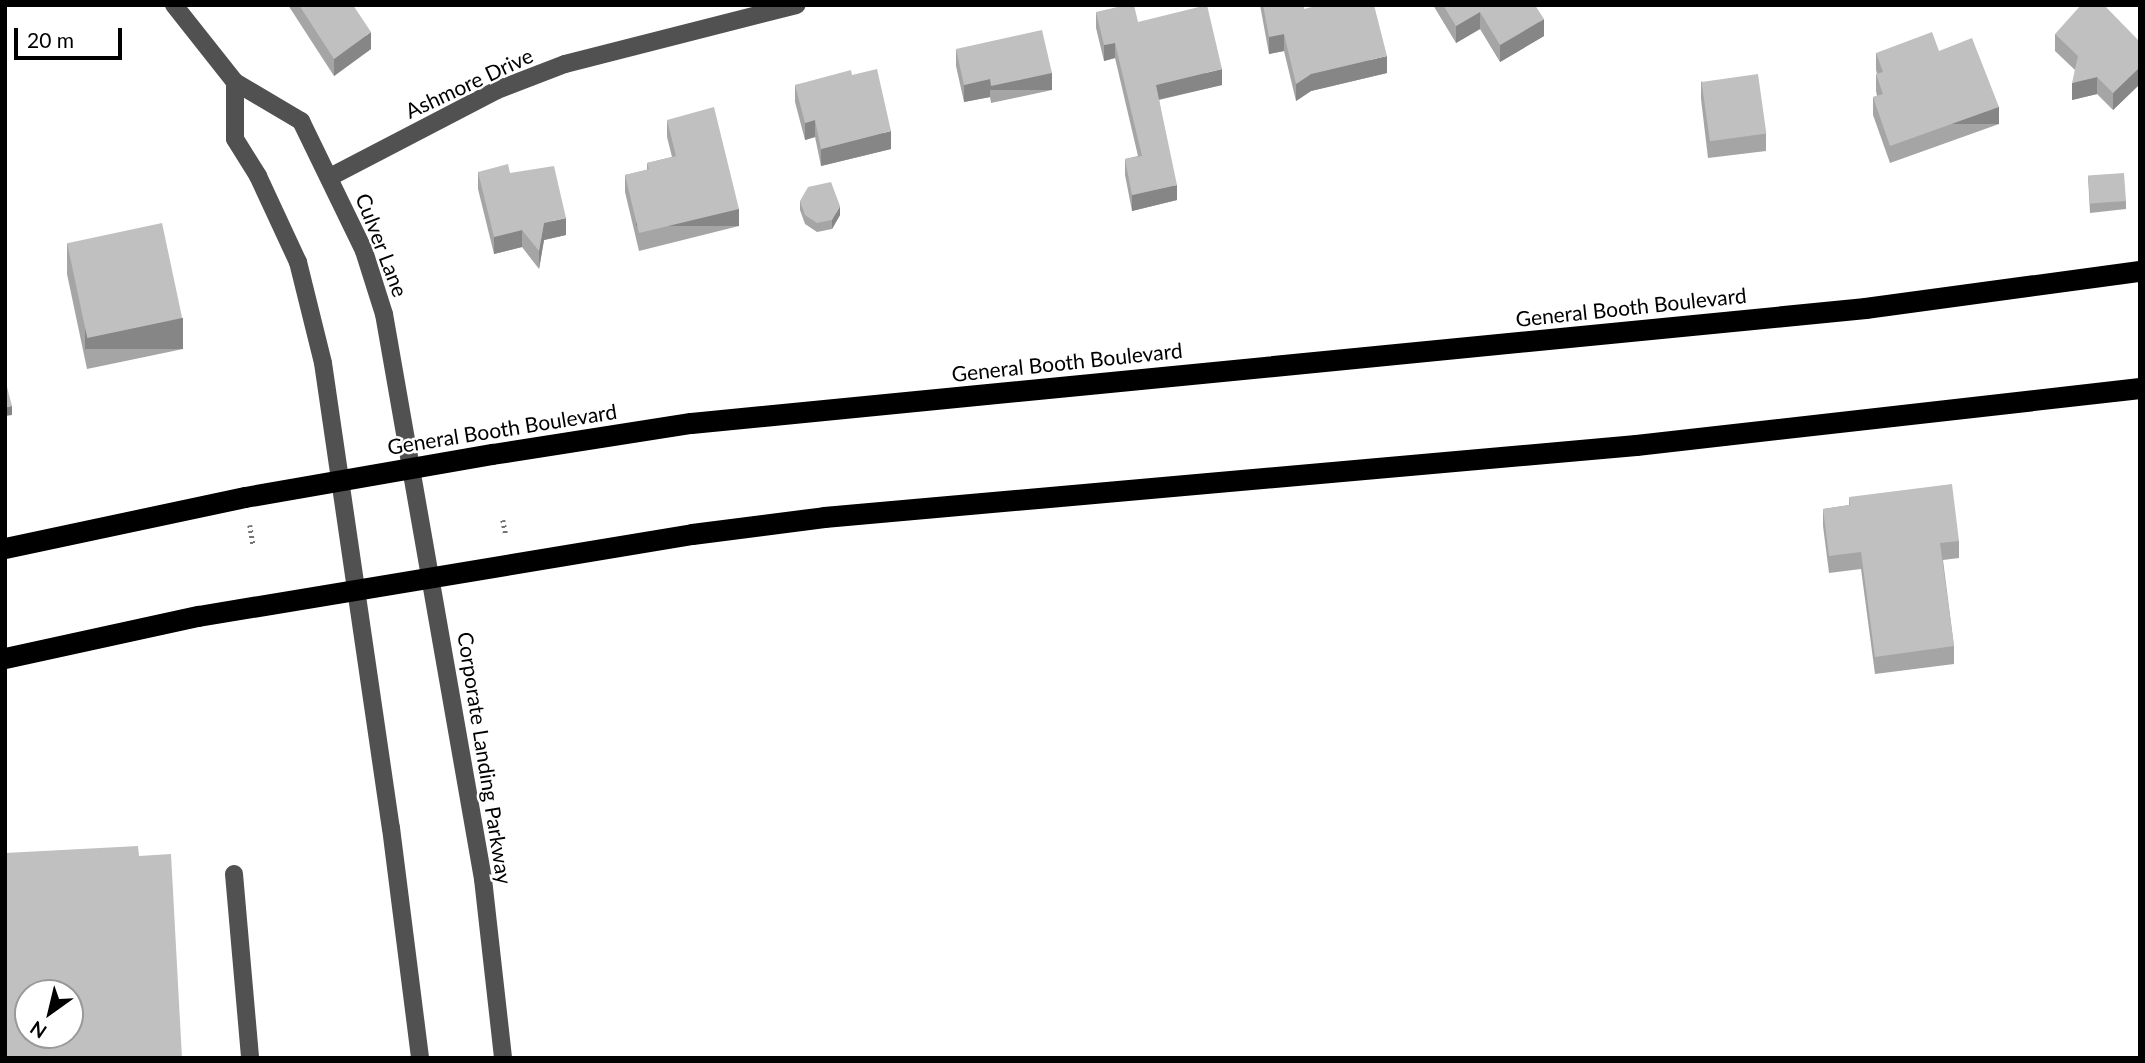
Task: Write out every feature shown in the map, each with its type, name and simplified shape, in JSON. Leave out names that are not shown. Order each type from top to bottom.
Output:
[{"type":"highway","name":"General Booth Boulevard","points":[[5,548],[195,507],[411,468],[691,423],[1865,309],[2140,271]]},
{"type":"highway","points":[[5,658],[198,616],[692,534],[824,517],[1636,445],[2140,388]]},
{"type":"street","name":"Culver Lane","points":[[174,5],[235,82],[301,121],[330,177],[364,251],[384,314],[411,468]]},
{"type":"street","name":"Ashmore Drive","points":[[330,177],[497,90],[565,64],[797,5]]},
{"type":"street","points":[[235,82],[236,139],[284,229],[298,262],[311,305],[323,363],[391,828],[420,1058]]},
{"type":"street","name":"Corporate Landing Parkway","points":[[411,468],[433,578],[483,879],[503,1058]]},
{"type":"street","points":[[234,874],[250,1058]]},
{"type":"path","points":[[503,520],[507,540]]},
{"type":"path","points":[[249,521],[253,545]]},
{"type":"building","points":[[299,5],[353,5],[371,32],[334,59]]},
{"type":"building","points":[[1134,5],[1138,22],[1207,5],[1222,69],[1156,85],[1177,185],[1132,195],[1125,159],[1142,156],[1115,43],[1104,45],[1096,12]]},
{"type":"building","points":[[1263,5],[1303,5],[1304,9],[1319,5],[1374,5],[1387,56],[1311,74],[1296,84],[1284,34],[1269,37]]},
{"type":"building","points":[[1443,5],[1535,5],[1544,19],[1500,45],[1480,12],[1456,26]]},
{"type":"building","points":[[2081,5],[2104,5],[2140,42],[2140,67],[2113,93],[2097,77],[2072,83],[2078,56],[2055,34]]},
{"type":"building","points":[[1042,30],[1052,73],[991,86],[990,79],[964,85],[956,49]]},
{"type":"building","points":[[1932,32],[1939,51],[1972,38],[1999,107],[1890,146],[1873,97],[1883,94],[1876,74],[1883,72],[1876,53]]},
{"type":"building","points":[[877,69],[891,131],[821,149],[815,120],[805,123],[795,85],[851,70],[852,75]]},
{"type":"building","points":[[1758,74],[1766,133],[1710,141],[1702,82]]},
{"type":"building","points":[[714,107],[739,209],[639,233],[625,175],[649,169],[647,163],[676,156],[667,120]]},
{"type":"building","points":[[508,164],[510,173],[554,166],[566,218],[544,223],[539,251],[522,230],[494,237],[478,172]]},
{"type":"building","points":[[2124,173],[2126,201],[2090,203],[2088,176]]},
{"type":"building","points":[[831,182],[840,206],[832,220],[817,223],[805,215],[800,201],[808,187]]},
{"type":"building","points":[[162,223],[182,318],[87,338],[67,243]]},
{"type":"building","points":[[5,379],[12,406],[5,407]]},
{"type":"building","points":[[1952,484],[1959,541],[1940,543],[1954,646],[1875,657],[1861,552],[1829,556],[1823,509],[1850,505],[1849,497]]},
{"type":"building","points":[[138,846],[139,856],[171,854],[182,1058],[5,1058],[5,853]]}]
